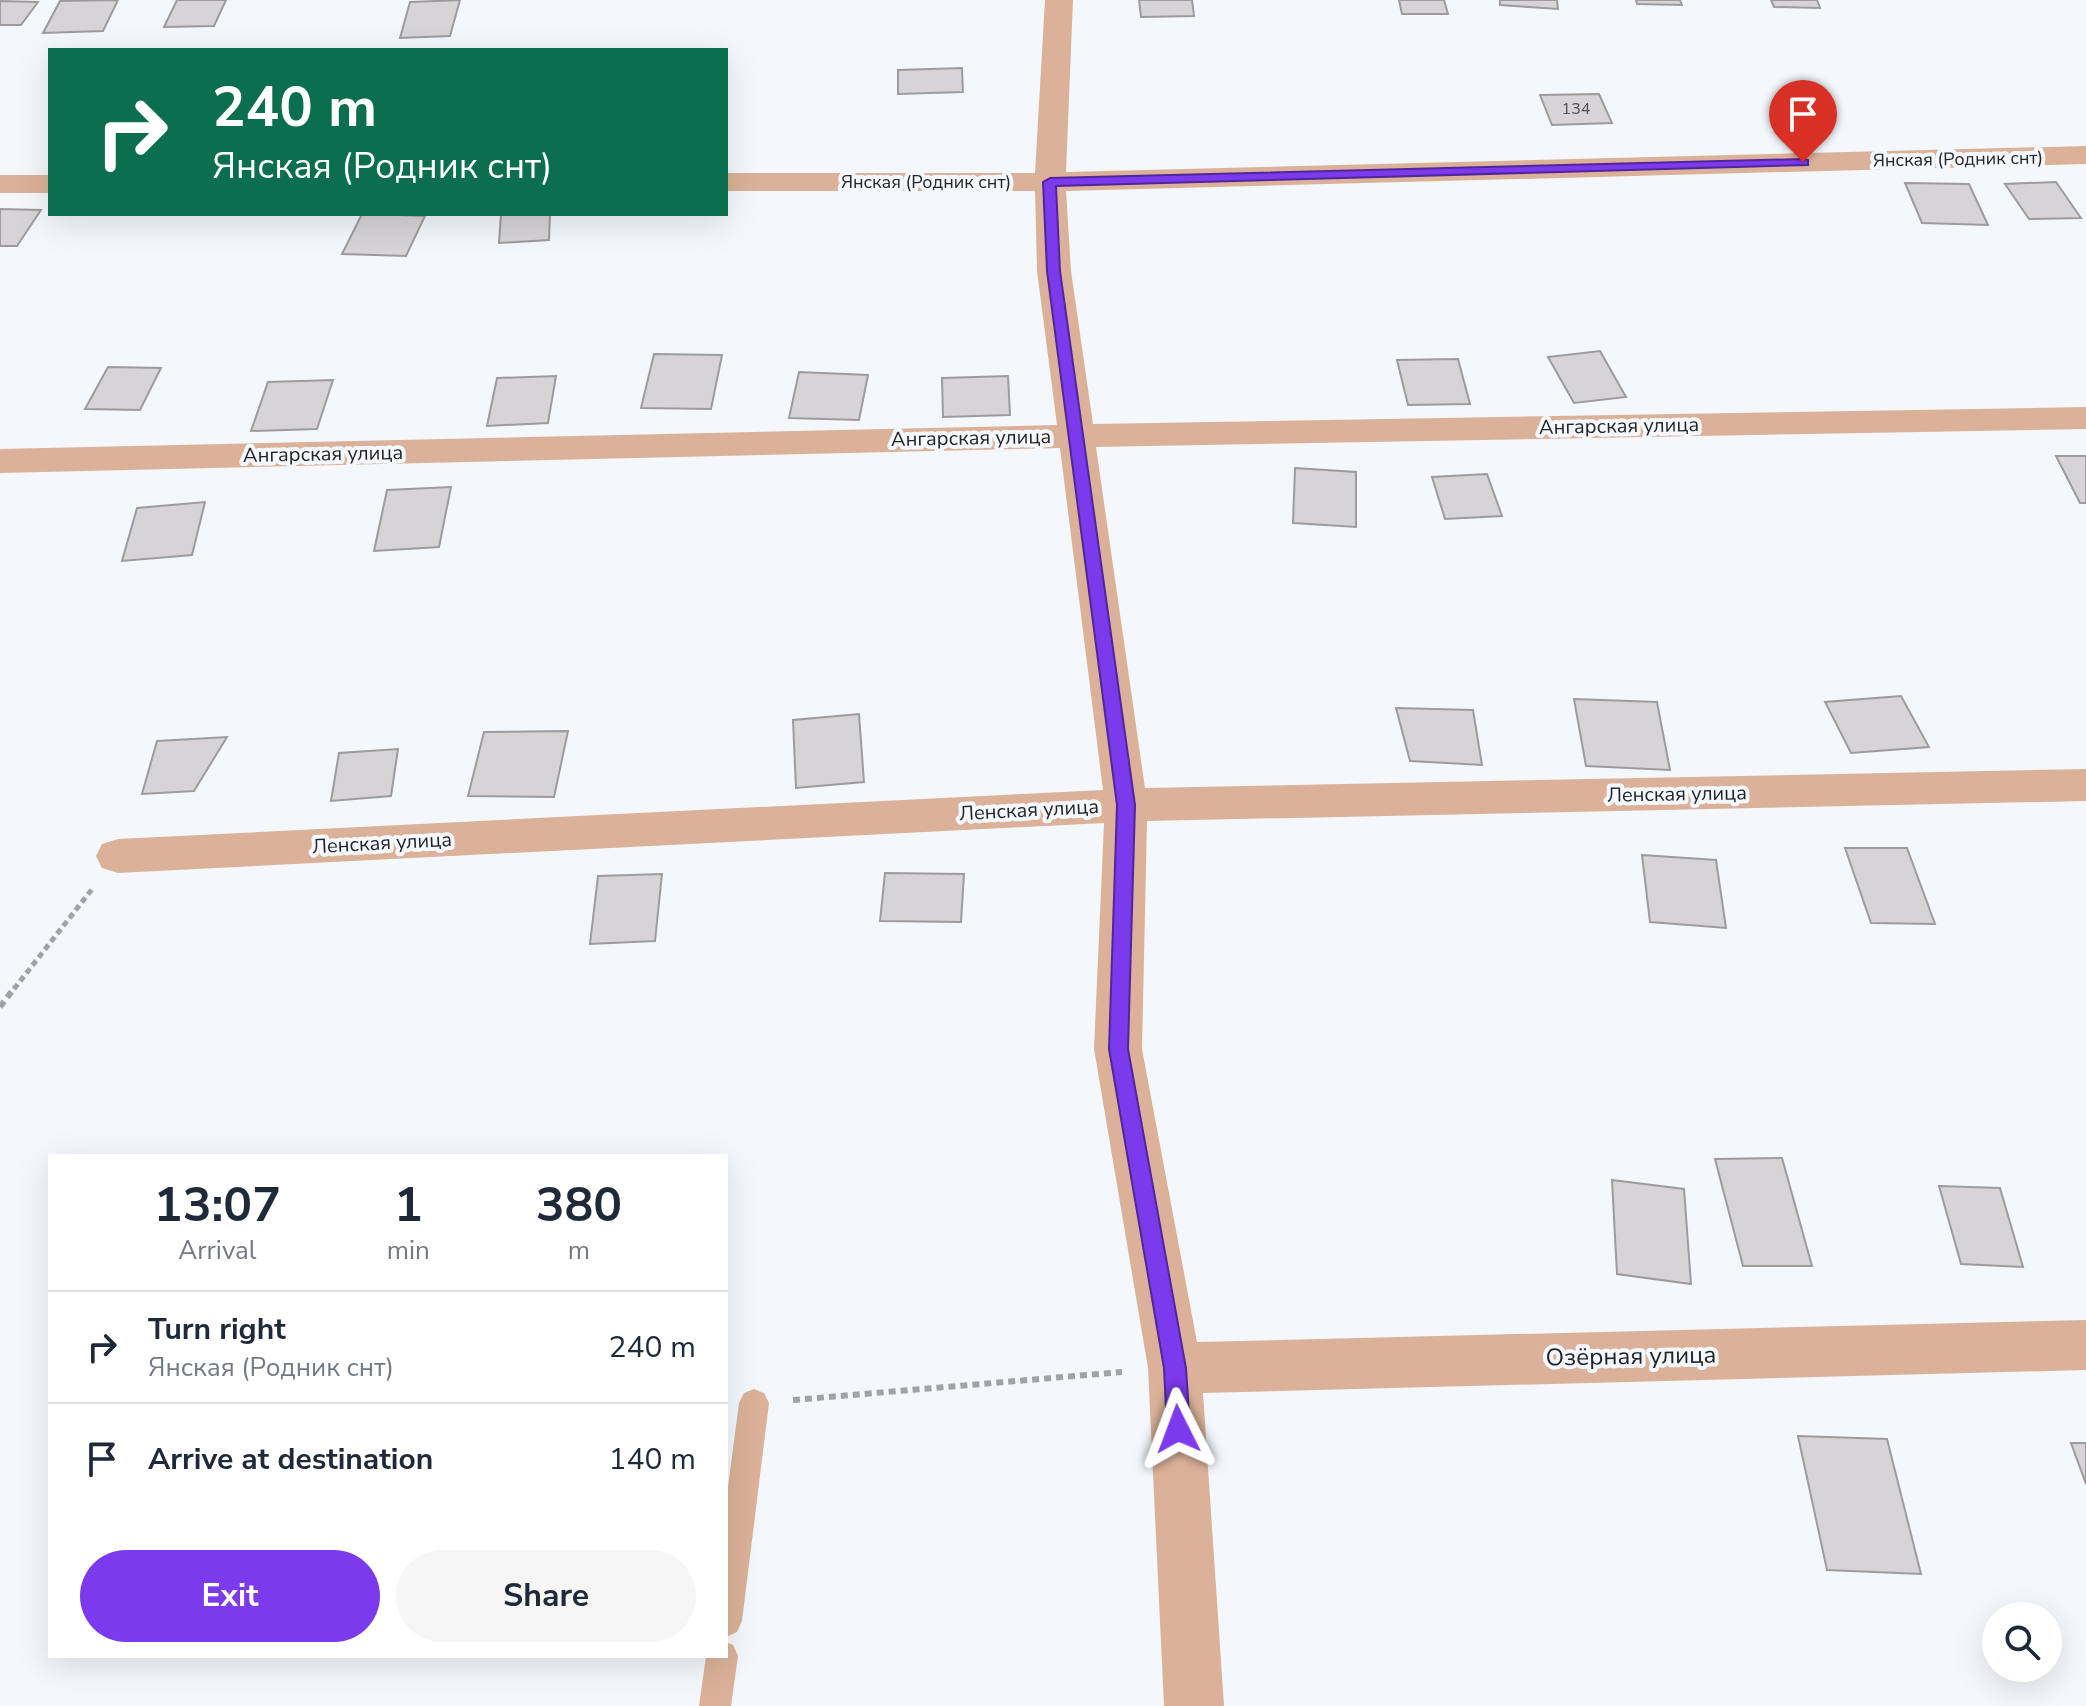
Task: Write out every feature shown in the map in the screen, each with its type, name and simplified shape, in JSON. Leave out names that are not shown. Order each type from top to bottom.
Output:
[{"type":"street","points":[[1059,0],[1050,182],[1054,271],[1126,805],[1118,1049],[1175,1368],[1194,1706]]},
{"type":"street","name":"Янская (Родник снт)","points":[[728,182],[1050,182],[2086,155]]},
{"type":"street","points":[[0,184],[48,184]]},
{"type":"street","name":"Ангарская улица","points":[[0,461],[1076,436],[2086,418]]},
{"type":"street","name":"Ленская улица","points":[[118,856],[1126,805],[2086,785]]},
{"type":"street","name":"Озёрная улица","points":[[1175,1368],[2086,1345]]},
{"type":"lane","points":[[728,1605],[754,1403]]},
{"type":"lane","points":[[715,1706],[722,1658]]},
{"type":"path","points":[[0,1007],[118,856]]},
{"type":"path","points":[[754,1403],[1175,1368]]},
{"type":"building","points":[[118,0],[103,31],[43,33],[60,1]]},
{"type":"building","points":[[177,0],[226,0],[214,26],[164,27]]},
{"type":"building","points":[[460,0],[450,36],[400,38],[410,2]]},
{"type":"building","points":[[1139,0],[1192,0],[1194,16],[1141,17]]},
{"type":"building","points":[[1399,0],[1444,0],[1448,14],[1402,14]]},
{"type":"building","points":[[1500,0],[1557,0],[1558,9],[1500,5]]},
{"type":"building","points":[[1636,0],[1680,0],[1682,5],[1637,4]]},
{"type":"building","points":[[1771,0],[1817,0],[1820,8],[1774,7]]},
{"type":"building","points":[[0,1],[38,2],[21,25],[0,25]]},
{"type":"building","points":[[962,68],[963,92],[898,94],[898,70]]},
{"type":"building","points":[[1599,94],[1612,123],[1552,125],[1540,95]]},
{"type":"building","points":[[2056,182],[2081,218],[2029,219],[2005,184]]},
{"type":"building","points":[[1905,183],[1969,184],[1988,225],[1922,223]]},
{"type":"building","points":[[0,209],[41,210],[17,246],[0,246]]},
{"type":"building","points":[[361,216],[425,216],[406,256],[342,254]]},
{"type":"building","points":[[501,216],[550,216],[549,240],[499,243]]},
{"type":"building","points":[[1600,351],[1626,397],[1574,403],[1548,357]]},
{"type":"building","points":[[654,354],[722,355],[711,409],[641,408]]},
{"type":"building","points":[[1458,359],[1470,404],[1408,405],[1397,360]]},
{"type":"building","points":[[108,367],[161,368],[140,410],[85,409]]},
{"type":"building","points":[[799,372],[868,375],[859,420],[789,418]]},
{"type":"building","points":[[556,376],[548,423],[487,426],[497,378]]},
{"type":"building","points":[[1008,376],[1010,415],[943,417],[942,378]]},
{"type":"building","points":[[333,380],[317,429],[251,431],[268,382]]},
{"type":"building","points":[[2056,456],[2086,456],[2086,503],[2080,503]]},
{"type":"building","points":[[1295,468],[1356,472],[1356,527],[1293,523]]},
{"type":"building","points":[[1487,474],[1502,516],[1445,519],[1432,477]]},
{"type":"building","points":[[451,487],[439,547],[374,551],[387,490]]},
{"type":"building","points":[[205,502],[192,555],[122,561],[137,508]]},
{"type":"building","points":[[1901,696],[1929,747],[1851,753],[1825,702]]},
{"type":"building","points":[[1574,699],[1657,702],[1670,770],[1586,766]]},
{"type":"building","points":[[1396,708],[1473,710],[1482,765],[1410,761]]},
{"type":"building","points":[[859,714],[864,782],[796,788],[793,720]]},
{"type":"building","points":[[568,731],[554,797],[468,796],[484,732]]},
{"type":"building","points":[[227,737],[194,791],[142,794],[157,741]]},
{"type":"building","points":[[398,749],[391,796],[331,801],[339,753]]},
{"type":"building","points":[[1845,848],[1907,848],[1935,924],[1871,923]]},
{"type":"building","points":[[1642,855],[1716,860],[1726,928],[1650,922]]},
{"type":"building","points":[[885,873],[964,874],[961,922],[880,921]]},
{"type":"building","points":[[662,874],[655,941],[590,944],[598,876]]},
{"type":"building","points":[[1782,1158],[1812,1266],[1743,1266],[1715,1159]]},
{"type":"building","points":[[1612,1180],[1684,1189],[1691,1284],[1617,1274]]},
{"type":"building","points":[[1939,1186],[2000,1188],[2023,1267],[1961,1264]]},
{"type":"building","points":[[1798,1436],[1887,1439],[1921,1574],[1827,1570]]},
{"type":"building","points":[[2071,1443],[2086,1443],[2086,1484]]},
{"type":"route","points":[[1178,1429],[1175,1368],[1118,1049],[1126,805],[1054,271],[1050,182],[1803,162]]}]
